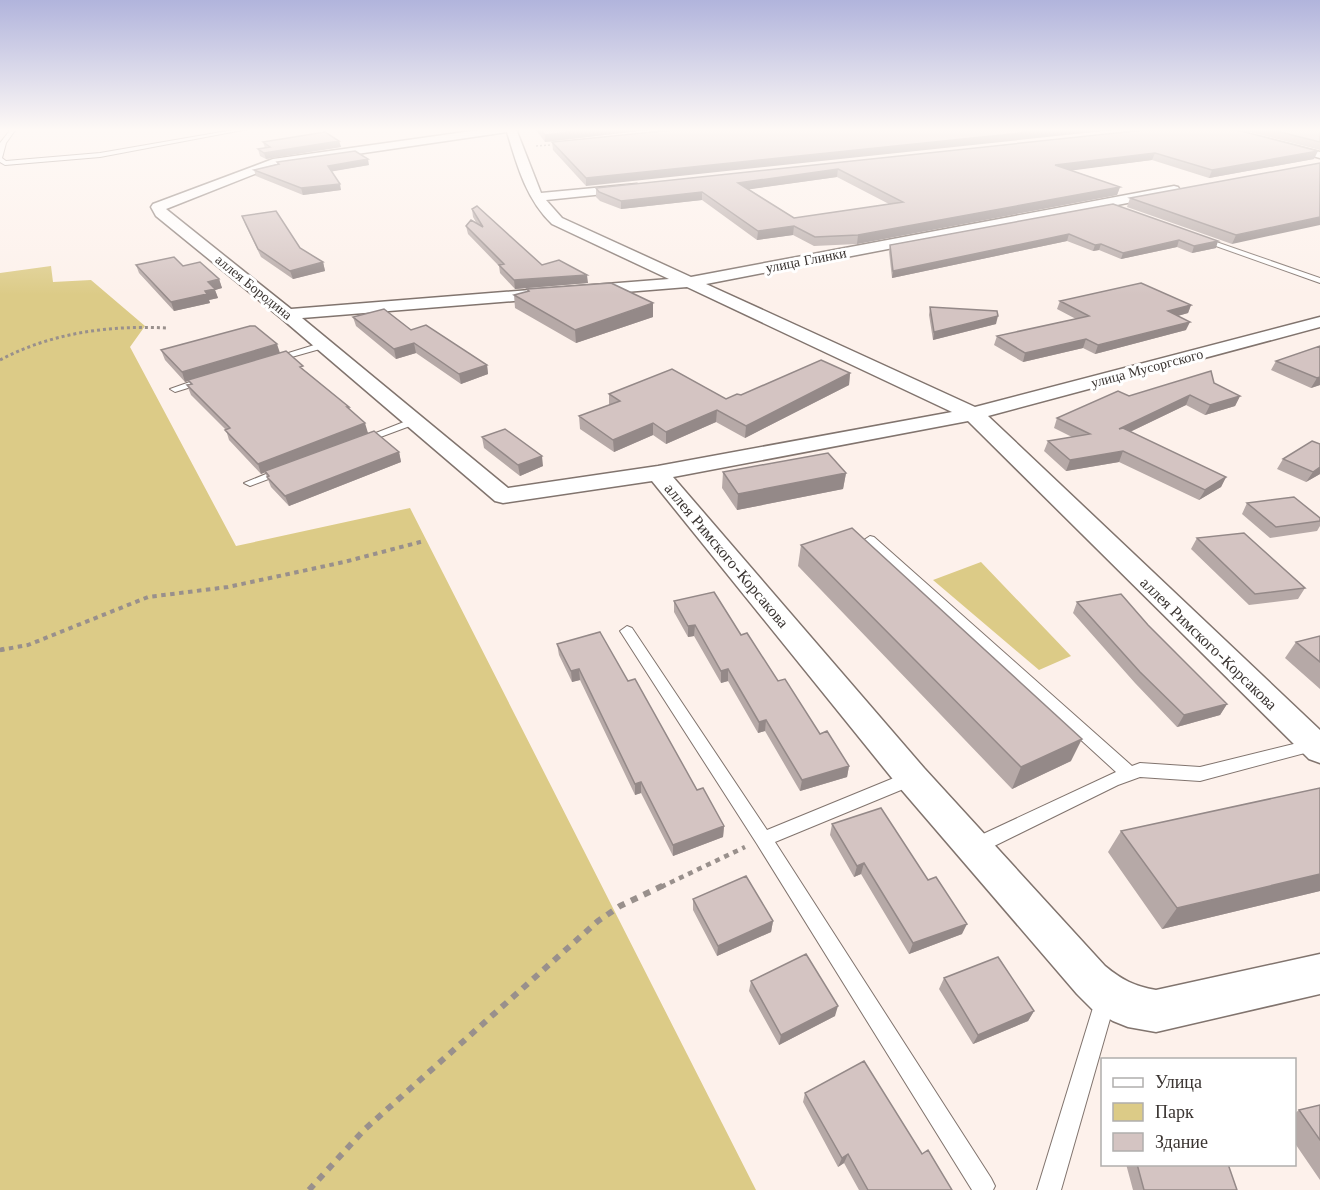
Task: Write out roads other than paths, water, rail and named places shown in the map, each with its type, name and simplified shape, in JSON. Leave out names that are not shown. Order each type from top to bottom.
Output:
[{"type":"street","name":"аллея Бородина","points":[[214,185],[158,207],[161,213],[287,314],[503,496],[658,472]]},
{"type":"street","points":[[532,185],[537,197],[549,215],[557,221],[973,414]]},
{"type":"street","points":[[537,197],[643,186]]},
{"type":"street","name":"улица Глинки","points":[[287,314],[692,282],[1183,189]]},
{"type":"street","name":"улица Мусоргского","points":[[973,414],[1320,322]]},
{"type":"street","name":"аллея Римского-Корсакова","points":[[1317,748],[973,414],[658,472],[912,778],[1091,980],[1107,994],[1128,1006],[1156,1011],[1320,974]]},
{"type":"lane","points":[[1104,203],[1125,211]]},
{"type":"lane","points":[[1190,234],[1320,281]]},
{"type":"lane","points":[[267,362],[324,345]]},
{"type":"lane","points":[[175,389],[210,379]]},
{"type":"lane","points":[[349,446],[414,421]]},
{"type":"lane","points":[[250,483],[294,466]]},
{"type":"lane","points":[[870,540],[1130,774]]},
{"type":"lane","points":[[627,631],[763,839],[983,1186]]},
{"type":"lane","points":[[974,847],[1140,770],[1200,774],[1317,748]]},
{"type":"lane","points":[[763,839],[912,778]]},
{"type":"lane","points":[[1049,1190],[1107,994]]}]
